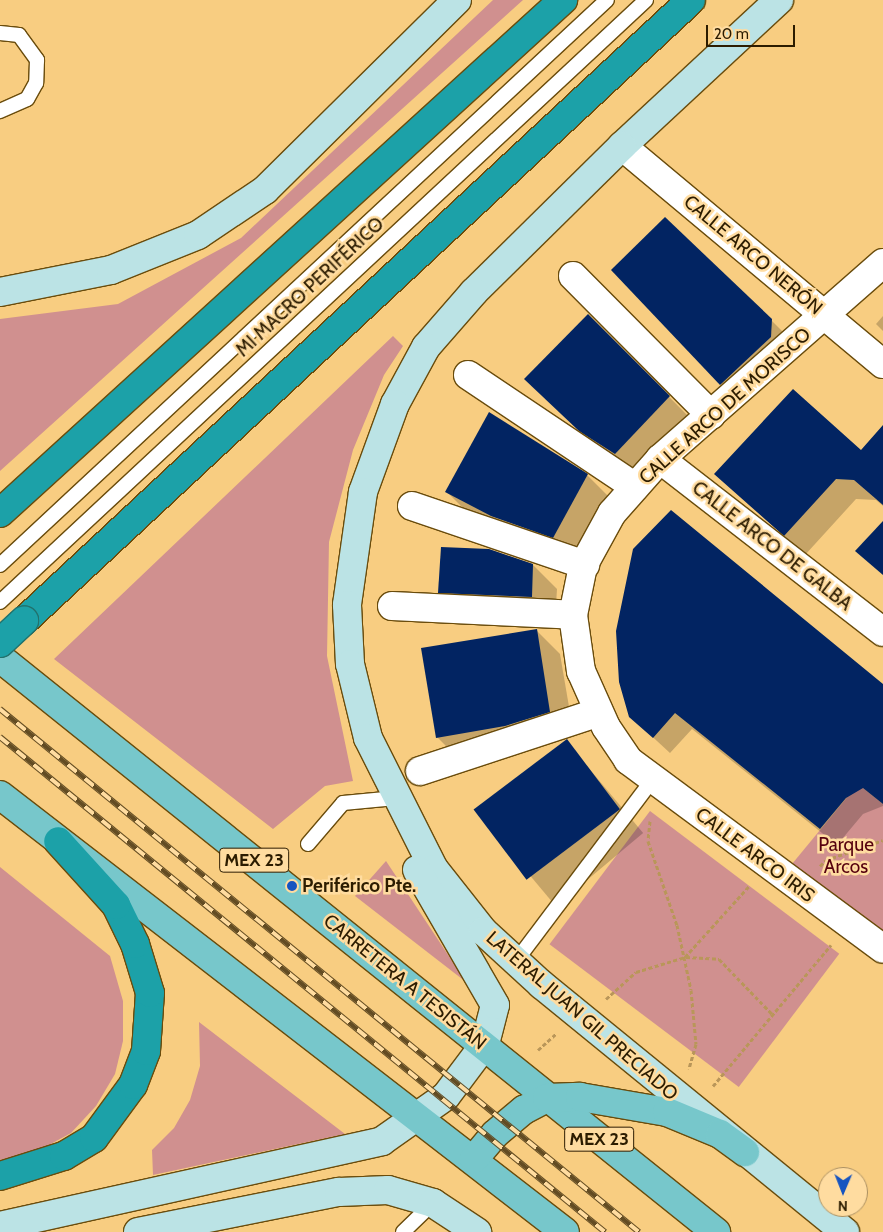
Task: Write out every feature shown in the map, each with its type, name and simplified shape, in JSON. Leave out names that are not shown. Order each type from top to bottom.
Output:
[{"type":"highway","points":[[0,513],[563,0]]},
{"type":"highway","points":[[0,642],[691,0]]},
{"type":"highway","points":[[0,1176],[64,1156],[94,1138],[133,1085],[146,1051],[150,993],[136,944],[116,905],[58,841]]},
{"type":"main road","points":[[0,292],[111,270],[198,235],[264,190],[457,0]]},
{"type":"main road","name":"LATERAL JUAN GIL PRECIADO","points":[[780,0],[622,146],[474,292],[426,347],[384,431],[363,492],[352,547],[346,605],[350,664],[368,738],[408,824],[434,869],[483,931],[516,962],[844,1232]]},
{"type":"main road","name":"CARRETERA A TESISTÁN","points":[[0,658],[485,1044],[547,1098],[716,1232]]},
{"type":"main road","points":[[0,794],[58,841],[474,1159],[565,1232]]},
{"type":"main road","points":[[0,1226],[382,1141],[419,1117],[446,1096],[485,1044],[495,1005],[413,862],[408,824]]},
{"type":"main road","points":[[474,1159],[494,1134],[547,1098],[610,1100],[667,1112],[720,1134],[745,1152]]},
{"type":"main road","points":[[138,1232],[339,1192],[388,1190],[433,1203],[477,1232]]},
{"type":"street","name":"CALLE ARCO NERÓN","points":[[622,146],[883,364]]},
{"type":"street","name":"CALLE ARCO DE MORISCO","points":[[628,760],[599,712],[581,671],[573,615],[585,565],[612,513],[660,460],[826,316],[883,263]]},
{"type":"street","points":[[572,276],[711,415]]},
{"type":"street","points":[[468,376],[635,487]]},
{"type":"street","name":"CALLE ARCO DE GALBA","points":[[660,460],[883,632]]},
{"type":"street","points":[[412,506],[585,565]]},
{"type":"street","points":[[392,606],[573,615]]},
{"type":"street","points":[[420,771],[599,712]]},
{"type":"street","name":"CALLE ARCO IRIS","points":[[628,760],[646,788],[769,864],[883,949]]},
{"type":"lane","name":"MI MACRO PERIFÉRICO","points":[[0,566],[607,0]]},
{"type":"lane","name":"MI MACRO PERIFÉRICO","points":[[0,602],[646,0]]},
{"type":"lane","points":[[0,33],[19,35],[37,60],[36,83],[26,99],[0,111]]},
{"type":"lane","points":[[516,962],[646,788]]},
{"type":"lane","points":[[308,844],[344,804],[396,798]]},
{"type":"lane","points":[[403,1232],[433,1203]]},
{"type":"path","points":[[646,788],[652,807],[648,840],[685,957],[696,1044],[688,1072]]},
{"type":"path","points":[[807,893],[812,875],[826,860],[883,840]]},
{"type":"path","points":[[685,957],[769,864]]},
{"type":"path","points":[[710,1090],[849,924]]},
{"type":"path","points":[[604,1001],[636,972],[685,957],[719,959],[772,1015]]},
{"type":"green space","points":[[493,0],[523,0],[0,471],[0,319],[118,304],[241,238]]},
{"type":"green space","points":[[393,336],[403,346],[384,375],[353,450],[329,542],[327,656],[353,781],[325,786],[273,829],[54,659]]},
{"type":"green space","name":"Parque Arcos","points":[[858,784],[883,804],[883,931],[792,864]]},
{"type":"green space","points":[[650,811],[839,954],[739,1087],[549,944]]},
{"type":"green space","points":[[386,861],[466,982],[355,896]]},
{"type":"green space","points":[[0,867],[110,956],[123,1001],[123,1041],[115,1074],[96,1106],[71,1133],[36,1152],[0,1160]]},
{"type":"green space","points":[[199,1022],[345,1134],[153,1175],[152,1150],[174,1128],[190,1100],[200,1066]]},
{"type":"building","points":[[665,217],[772,319],[771,337],[720,385],[611,270]]},
{"type":"building","points":[[588,314],[670,396],[615,454],[579,431],[524,379]]},
{"type":"building","points":[[793,389],[861,450],[883,425],[883,505],[854,480],[836,479],[784,536],[714,474]]},
{"type":"building","points":[[489,412],[588,474],[553,538],[491,516],[445,492]]},
{"type":"building","points":[[671,510],[883,684],[883,804],[863,788],[846,798],[820,829],[675,713],[653,738],[629,717],[619,682],[616,631],[633,549]]},
{"type":"building","points":[[883,521],[883,575],[855,551]]},
{"type":"building","points":[[441,547],[489,549],[533,564],[532,597],[438,593]]},
{"type":"building","points":[[537,629],[550,712],[505,726],[436,738],[421,648]]},
{"type":"building","points":[[567,739],[620,809],[527,880],[474,809]]},
{"type":"railway","points":[[0,709],[639,1232]]},
{"type":"railway","points":[[0,737],[605,1232]]},
{"type":"place","name":"Periférico Pte.","points":[[292,886]]}]
